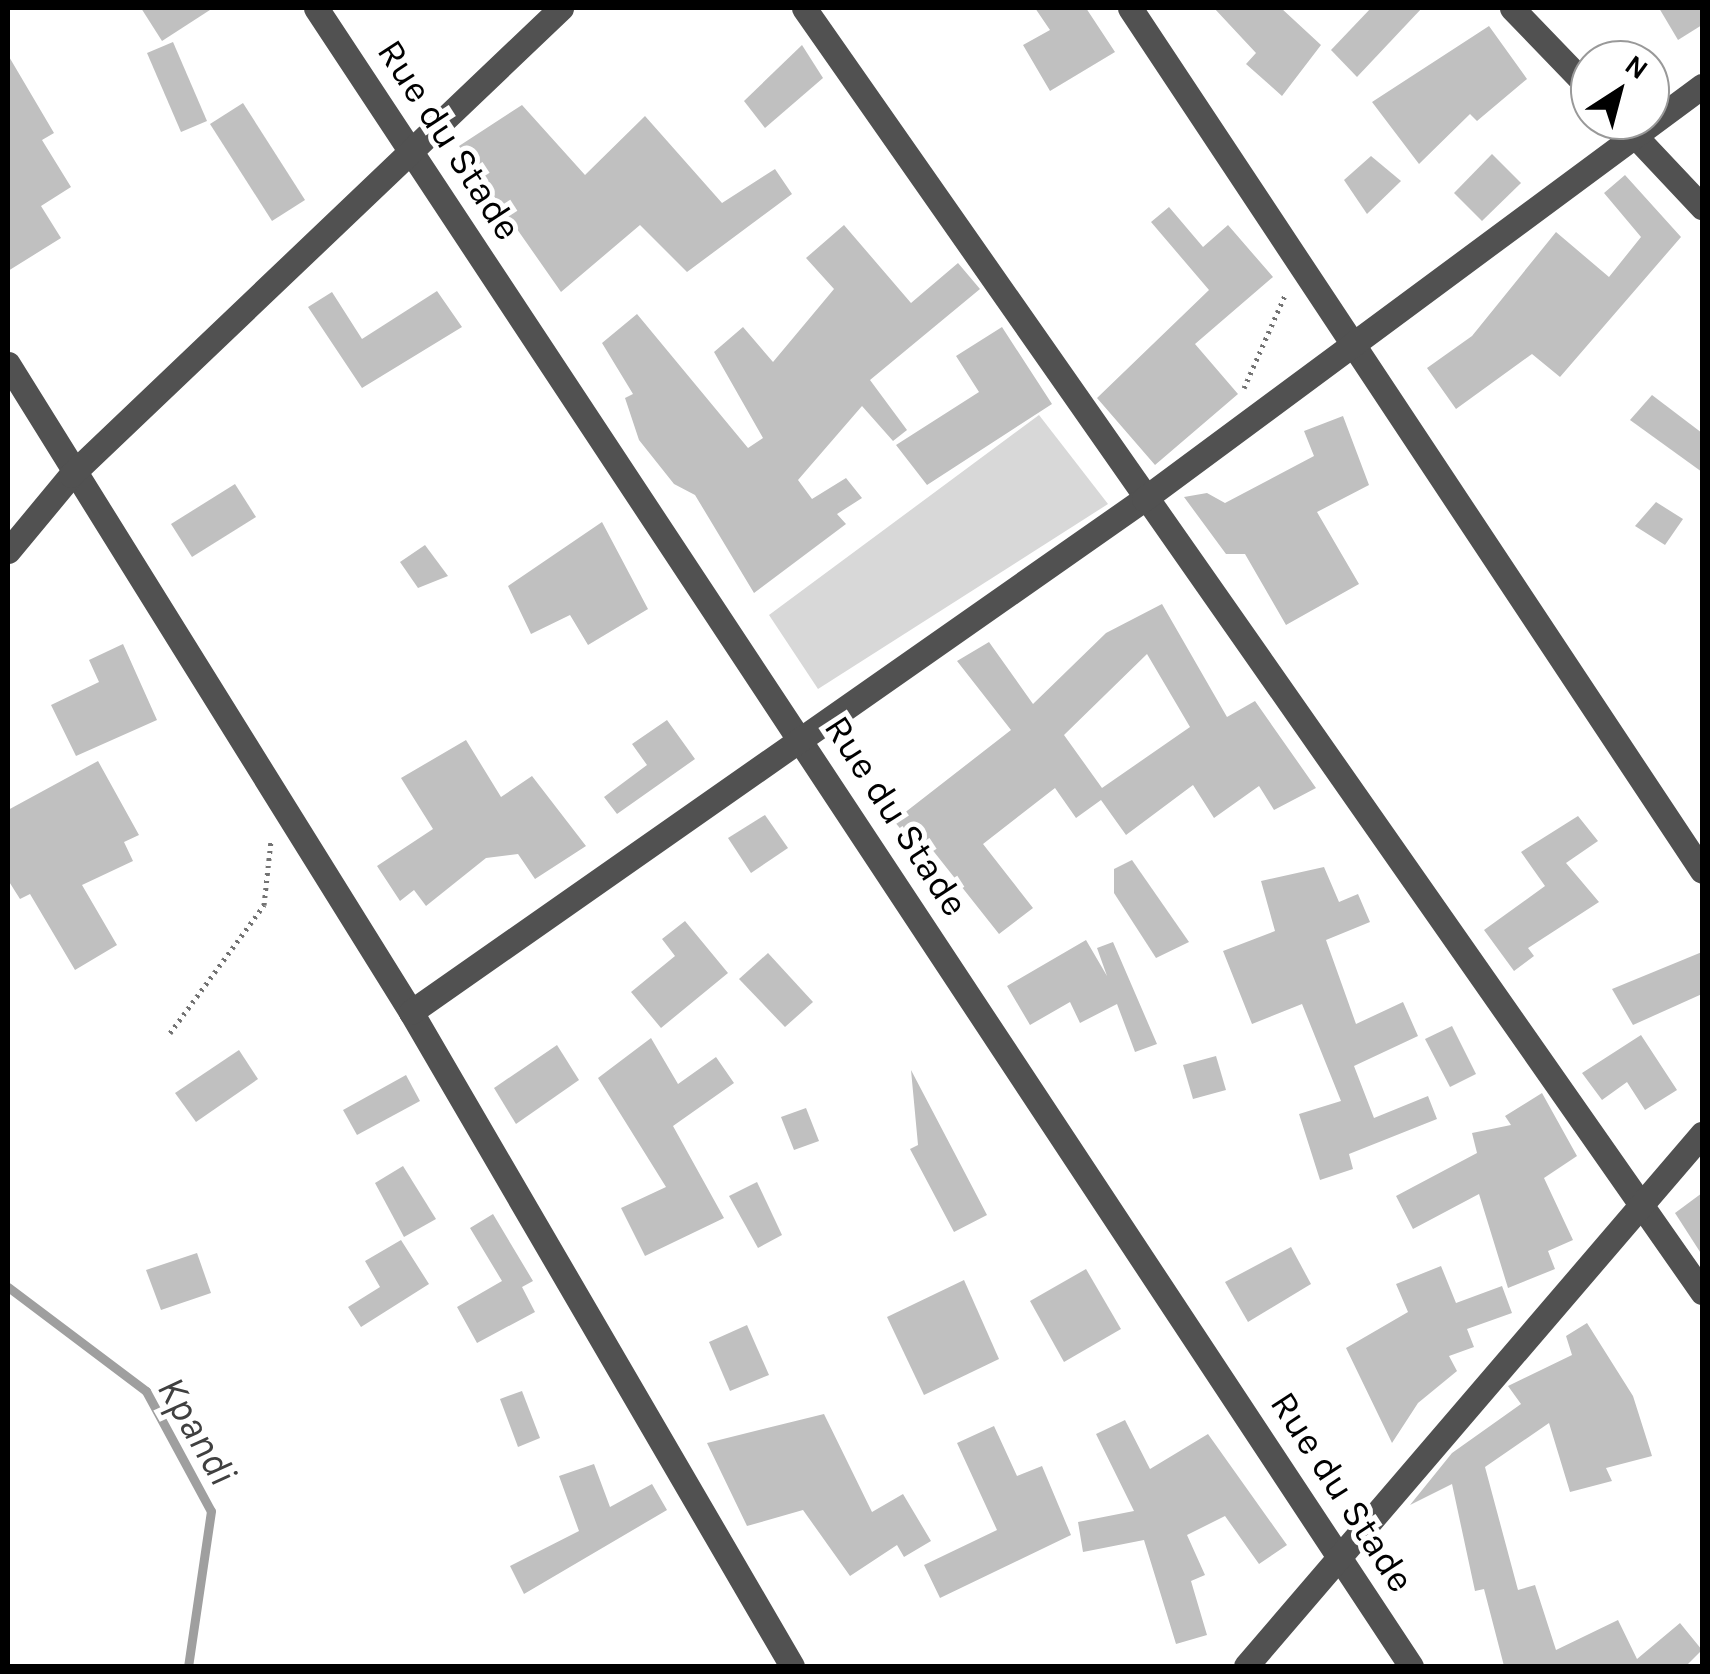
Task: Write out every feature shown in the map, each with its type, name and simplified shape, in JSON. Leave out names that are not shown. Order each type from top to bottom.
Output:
[{"type":"street","name":"Rue du Stade","points":[[316,8],[1411,1666]]},
{"type":"street","points":[[8,551],[71,474],[414,156],[561,8]]},
{"type":"street","points":[[804,8],[1144,499],[1644,1203],[1702,1292]]},
{"type":"street","points":[[1130,8],[1702,871]]},
{"type":"street","points":[[1512,8],[1570,67]]},
{"type":"street","points":[[1670,104],[1702,86]]},
{"type":"street","points":[[411,1012],[1144,499],[1354,346],[1612,140]]},
{"type":"street","points":[[1638,140],[1702,207]]},
{"type":"street","points":[[8,364],[71,474],[411,1012],[792,1666]]},
{"type":"street","points":[[1246,1666],[1342,1559],[1702,1134]]},
{"type":"path","points":[[1244,388],[1280,312],[1286,242]]},
{"type":"path","points":[[170,1033],[264,904],[274,825],[286,812]]},
{"type":"shaded area","points":[[1039,415],[1108,504],[818,689],[769,615]]},
{"type":"building","points":[[141,8],[213,8],[162,41]]},
{"type":"building","points":[[1035,8],[1086,8],[1115,52],[1050,91],[1023,45],[1050,30]]},
{"type":"building","points":[[1214,8],[1281,8],[1321,45],[1282,96],[1246,64],[1256,53]]},
{"type":"building","points":[[1371,8],[1422,8],[1357,77],[1331,50]]},
{"type":"building","points":[[1659,8],[1702,8],[1702,25],[1678,40]]},
{"type":"building","points":[[1489,26],[1527,79],[1477,121],[1470,114],[1419,164],[1372,102]]},
{"type":"building","points":[[173,42],[207,121],[181,132],[147,53]]},
{"type":"building","points":[[802,45],[823,78],[765,128],[744,101]]},
{"type":"building","points":[[8,55],[54,133],[42,140],[71,187],[41,206],[61,238],[8,271]]},
{"type":"building","points":[[243,103],[305,200],[272,221],[210,124]]},
{"type":"building","points":[[522,105],[585,175],[645,116],[722,203],[775,169],[792,194],[687,272],[640,225],[561,292],[459,146]]},
{"type":"building","points":[[1492,154],[1521,183],[1482,221],[1454,193]]},
{"type":"building","points":[[1371,156],[1401,181],[1367,214],[1344,180]]},
{"type":"building","points":[[1625,175],[1681,237],[1560,377],[1532,354],[1456,409],[1427,368],[1472,336],[1556,232],[1609,277],[1641,237],[1604,193]]},
{"type":"building","points":[[1169,207],[1203,247],[1228,225],[1273,277],[1195,344],[1238,394],[1155,465],[1097,398],[1209,290],[1151,222]]},
{"type":"building","points":[[844,225],[911,303],[958,263],[980,289],[870,380],[907,430],[893,441],[862,406],[798,480],[812,499],[846,478],[862,498],[837,514],[846,524],[754,593],[695,495],[674,484],[639,440],[625,398],[633,394],[602,343],[637,314],[748,448],[763,438],[714,352],[743,327],[773,362],[834,289],[806,258]]},
{"type":"building","points":[[437,291],[462,327],[362,388],[308,307],[332,292],[362,339]]},
{"type":"building","points":[[1002,327],[1052,404],[927,485],[896,445],[979,392],[956,356]]},
{"type":"building","points":[[1652,395],[1702,433],[1702,472],[1630,420]]},
{"type":"building","points":[[1343,416],[1369,485],[1317,512],[1359,584],[1286,625],[1245,554],[1226,554],[1184,497],[1207,493],[1225,503],[1314,456],[1304,431]]},
{"type":"building","points":[[235,484],[256,517],[192,557],[171,524]]},
{"type":"building","points":[[1656,502],[1683,519],[1665,545],[1635,526]]},
{"type":"building","points":[[602,522],[648,609],[588,645],[570,615],[531,634],[508,586]]},
{"type":"building","points":[[425,545],[448,576],[418,588],[400,562]]},
{"type":"building","points":[[1162,604],[1227,717],[1255,701],[1316,788],[1274,810],[1259,786],[1214,818],[1193,785],[1126,835],[1101,800],[1076,818],[1055,788],[983,844],[1033,908],[999,934],[927,843],[918,850],[894,821],[1011,730],[957,661],[989,642],[1033,704],[1106,633]],"holes":[[[1147,654],[1190,727],[1102,788],[1064,735]]]},
{"type":"building","points":[[123,644],[157,720],[76,756],[51,705],[99,682],[89,660]]},
{"type":"building","points":[[667,720],[695,759],[617,814],[604,797],[647,765],[632,744]]},
{"type":"building","points":[[466,740],[501,797],[532,776],[586,846],[535,879],[518,854],[486,858],[426,906],[414,890],[400,901],[377,866],[433,829],[401,778]]},
{"type":"building","points":[[98,761],[139,835],[124,842],[133,861],[82,885],[117,945],[75,970],[30,894],[20,899],[8,880],[8,810]]},
{"type":"building","points":[[765,815],[788,848],[751,873],[728,838]]},
{"type":"building","points":[[1578,816],[1598,841],[1566,863],[1599,902],[1528,948],[1534,956],[1514,971],[1484,930],[1545,886],[1521,852]]},
{"type":"building","points":[[1132,860],[1189,942],[1156,958],[1114,893],[1114,869]]},
{"type":"building","points":[[1324,867],[1339,902],[1358,894],[1370,922],[1326,940],[1356,1024],[1403,1002],[1418,1036],[1354,1066],[1374,1118],[1428,1096],[1437,1119],[1349,1154],[1353,1169],[1320,1180],[1299,1114],[1341,1101],[1302,1004],[1252,1024],[1223,951],[1275,931],[1261,881]]},
{"type":"building","points":[[685,921],[728,973],[661,1028],[631,992],[675,956],[662,939]]},
{"type":"building","points":[[1086,940],[1107,976],[1097,948],[1113,942],[1157,1044],[1135,1052],[1117,1004],[1080,1023],[1070,1002],[1030,1025],[1007,986]]},
{"type":"building","points":[[1702,952],[1702,994],[1633,1025],[1612,989]]},
{"type":"building","points":[[768,953],[813,1002],[785,1027],[739,979]]},
{"type":"building","points":[[1452,1026],[1476,1074],[1450,1087],[1425,1039]]},
{"type":"building","points":[[1641,1035],[1677,1090],[1645,1110],[1627,1082],[1602,1100],[1582,1073]]},
{"type":"building","points":[[651,1038],[678,1084],[716,1057],[734,1083],[673,1126],[724,1218],[645,1256],[621,1208],[666,1187],[598,1078]]},
{"type":"building","points":[[557,1045],[579,1080],[516,1124],[494,1088]]},
{"type":"building","points":[[239,1050],[258,1079],[196,1122],[175,1093]]},
{"type":"building","points":[[1216,1056],[1226,1090],[1193,1099],[1183,1065]]},
{"type":"building","points":[[911,1070],[987,1215],[954,1232],[910,1149],[918,1145]]},
{"type":"building","points":[[406,1075],[420,1101],[357,1135],[343,1110]]},
{"type":"building","points":[[1542,1093],[1577,1156],[1544,1178],[1573,1240],[1548,1251],[1555,1269],[1508,1288],[1479,1194],[1413,1229],[1396,1196],[1477,1153],[1472,1133],[1511,1125],[1505,1116]]},
{"type":"building","points":[[806,1108],[819,1141],[794,1150],[781,1117]]},
{"type":"building","points":[[403,1166],[436,1219],[404,1237],[375,1183]]},
{"type":"building","points":[[757,1182],[782,1235],[758,1248],[729,1196]]},
{"type":"building","points":[[1702,1193],[1702,1255],[1675,1213]]},
{"type":"building","points":[[493,1214],[533,1281],[522,1287],[535,1312],[477,1343],[457,1307],[502,1281],[470,1228]]},
{"type":"building","points":[[401,1240],[429,1284],[361,1327],[348,1307],[380,1287],[365,1261]]},
{"type":"building","points":[[1291,1247],[1311,1284],[1248,1322],[1225,1282]]},
{"type":"building","points":[[197,1253],[211,1293],[161,1310],[146,1270]]},
{"type":"building","points":[[1441,1266],[1456,1303],[1502,1286],[1512,1313],[1467,1329],[1474,1347],[1449,1356],[1457,1371],[1418,1403],[1392,1443],[1346,1348],[1408,1312],[1396,1284]]},
{"type":"building","points":[[1086,1269],[1121,1329],[1064,1362],[1030,1301]]},
{"type":"building","points":[[964,1280],[999,1359],[924,1395],[887,1317]]},
{"type":"building","points":[[1587,1323],[1633,1396],[1652,1456],[1606,1468],[1612,1481],[1570,1492],[1549,1423],[1485,1467],[1518,1590],[1535,1585],[1556,1650],[1618,1620],[1637,1659],[1680,1623],[1702,1650],[1686,1666],[1504,1666],[1484,1589],[1475,1591],[1452,1484],[1410,1505],[1452,1453],[1521,1404],[1508,1386],[1572,1355],[1566,1336]]},
{"type":"building","points":[[747,1325],[769,1375],[730,1391],[709,1342]]},
{"type":"building","points":[[522,1391],[540,1438],[518,1447],[500,1399]]},
{"type":"building","points":[[824,1414],[872,1512],[903,1494],[931,1541],[904,1557],[897,1545],[850,1576],[803,1510],[747,1526],[707,1443]]},
{"type":"building","points":[[1125,1420],[1150,1469],[1208,1434],[1287,1545],[1259,1564],[1225,1516],[1187,1535],[1205,1575],[1191,1581],[1207,1635],[1176,1644],[1144,1540],[1083,1552],[1078,1522],[1134,1511],[1096,1434]]},
{"type":"building","points":[[994,1426],[1017,1476],[1042,1466],[1071,1535],[940,1598],[924,1565],[997,1530],[957,1443]]},
{"type":"building","points":[[594,1464],[610,1507],[652,1484],[667,1510],[524,1594],[510,1566],[579,1531],[559,1476]]},
{"type":"waterway","name":"Kpandi","points":[[8,1287],[146,1391],[211,1511],[188,1666]]}]
